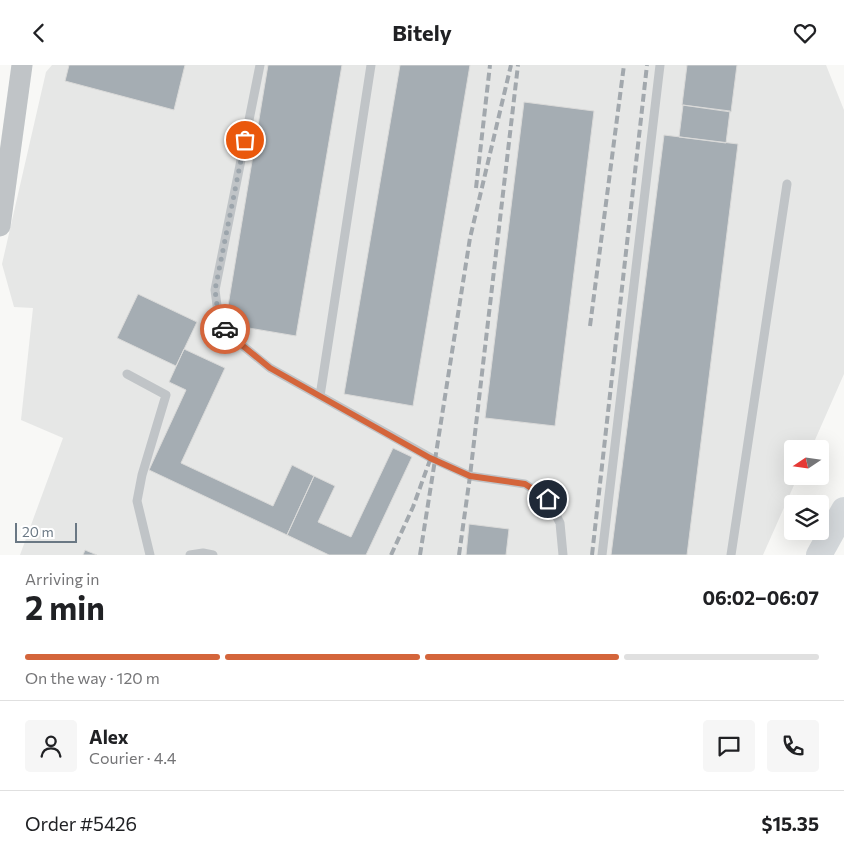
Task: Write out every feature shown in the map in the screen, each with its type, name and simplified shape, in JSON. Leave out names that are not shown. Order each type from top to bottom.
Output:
[{"type":"main road","points":[[819,555],[844,510]]},
{"type":"street","points":[[0,227],[22,65]]},
{"type":"lane","points":[[260,65],[215,290],[222,327],[270,368],[430,458],[470,476],[525,484],[548,499],[560,523],[563,555]]},
{"type":"lane","points":[[320,397],[371,65]]},
{"type":"lane","points":[[602,555],[660,65]]},
{"type":"lane","points":[[732,555],[787,184]]},
{"type":"lane","points":[[127,374],[166,395],[142,475],[138,501],[150,555]]},
{"type":"lane","points":[[190,555],[202,553],[213,555]]},
{"type":"shaded area","points":[[52,65],[826,65],[844,110],[844,374],[815,440],[784,440],[784,485],[794,485],[790,495],[784,495],[784,508],[763,555],[20,555],[63,438],[21,420],[33,308],[14,307],[2,264],[46,72]]},
{"type":"building","points":[[69,65],[185,65],[174,110],[65,81]]},
{"type":"building","points":[[268,65],[342,65],[296,336],[225,324]]},
{"type":"building","points":[[400,65],[470,65],[413,406],[344,394]]},
{"type":"building","points":[[687,65],[737,65],[731,112],[682,105]]},
{"type":"building","points":[[524,102],[594,111],[555,426],[485,418]]},
{"type":"building","points":[[683,105],[730,111],[726,143],[679,137]]},
{"type":"building","points":[[664,135],[738,144],[687,555],[611,555]]},
{"type":"building","points":[[138,294],[197,322],[176,366],[117,338]]},
{"type":"building","points":[[184,349],[225,368],[181,463],[273,506],[292,465],[314,476],[287,535],[149,470],[186,390],[169,382]]},
{"type":"building","points":[[393,448],[412,457],[366,555],[329,555],[287,535],[314,476],[335,486],[318,522],[351,537]]},
{"type":"building","points":[[469,524],[509,529],[506,555],[466,555]]},
{"type":"building","points":[[85,550],[97,555],[83,555]]},
{"type":"railway","points":[[476,188],[490,65]]},
{"type":"railway","points":[[420,555],[470,238],[511,65]]},
{"type":"railway","points":[[459,555],[518,65]]},
{"type":"railway","points":[[590,326],[624,65]]},
{"type":"railway","points":[[592,555],[647,65]]},
{"type":"railway","points":[[391,555],[413,507],[430,460]]},
{"type":"way so far","points":[[225,329],[222,327],[218,313],[215,290],[245,140]]},
{"type":"route","points":[[225,329],[270,368],[430,458],[470,476],[525,484],[548,499]]}]
